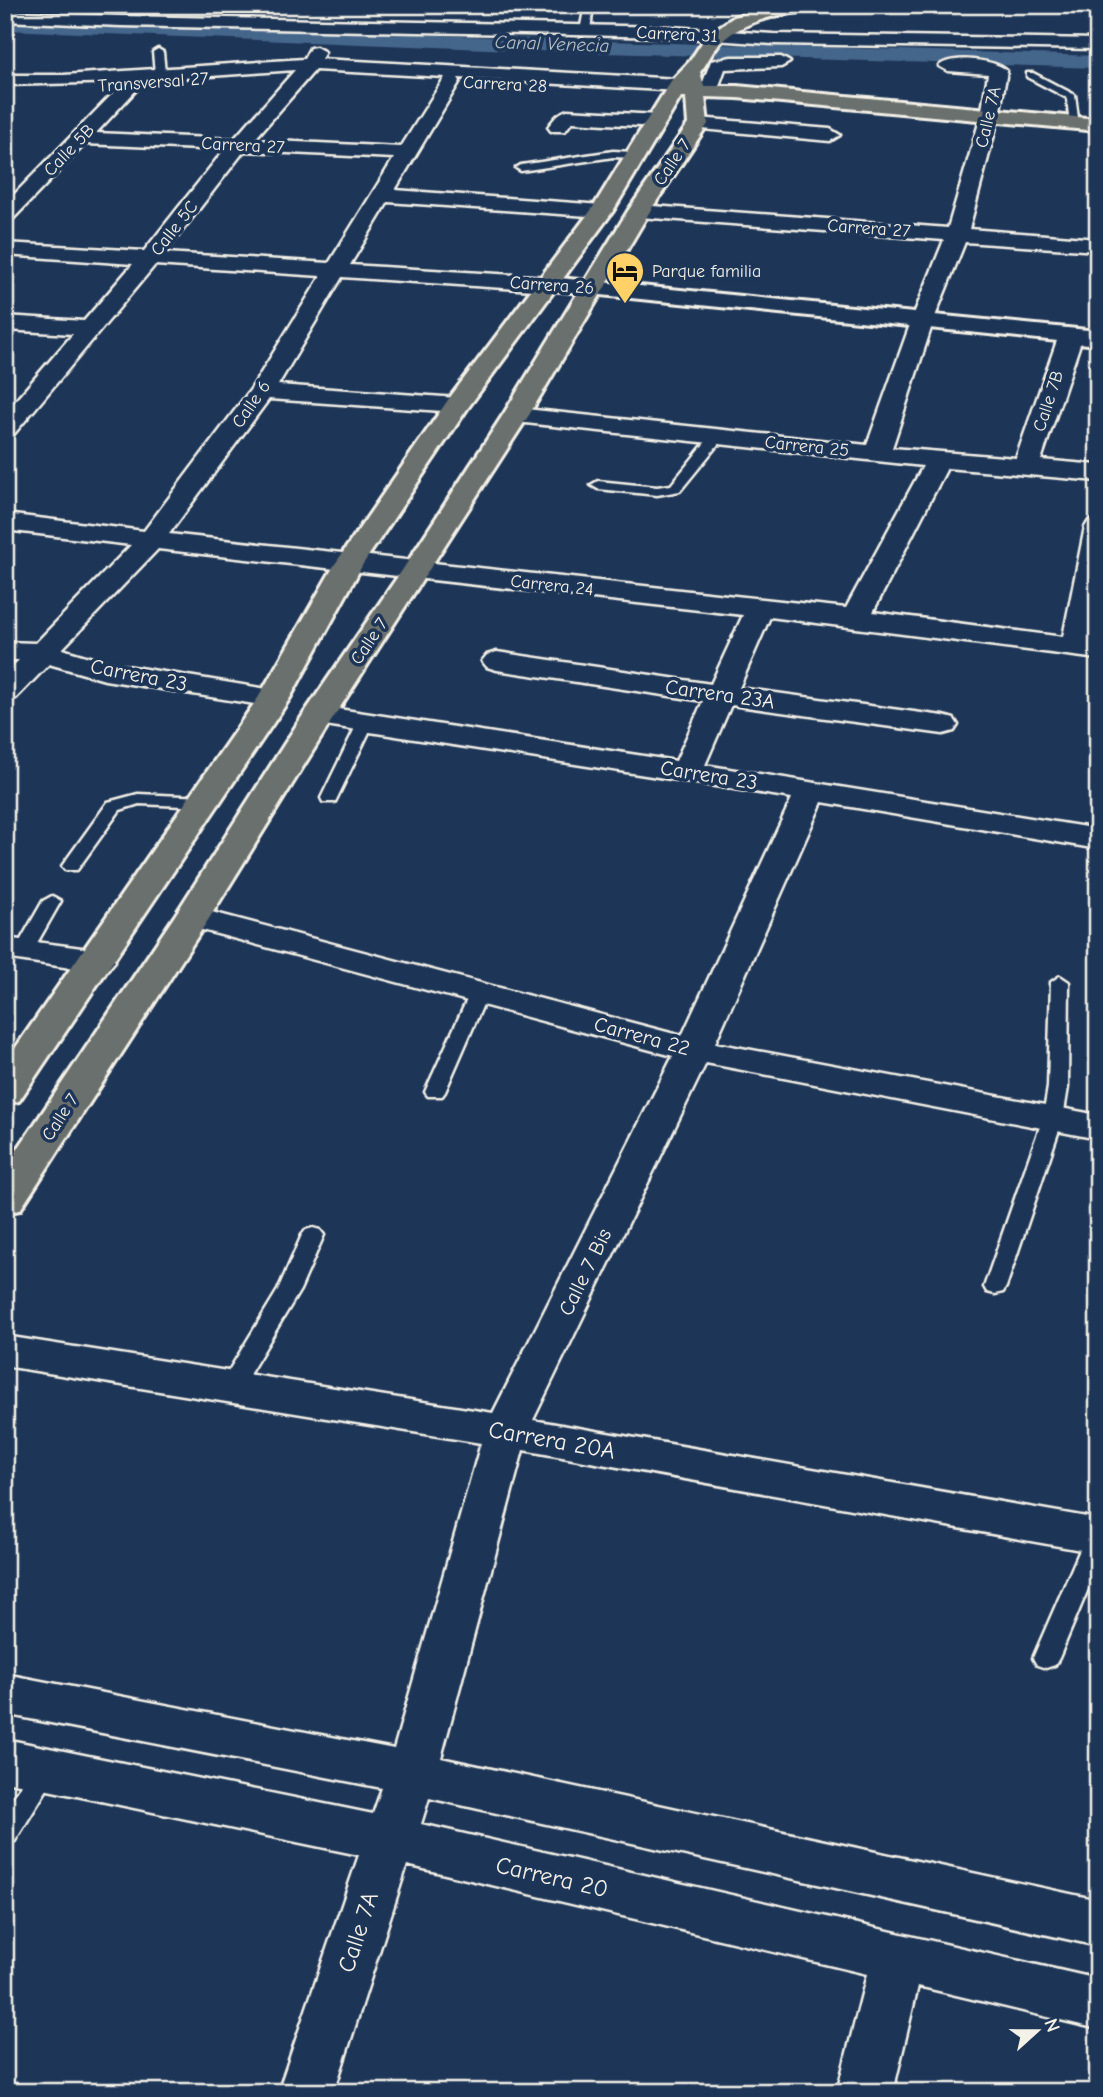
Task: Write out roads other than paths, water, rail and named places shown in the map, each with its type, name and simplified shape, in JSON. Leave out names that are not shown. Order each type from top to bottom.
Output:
[{"type":"main road","name":"Calle 7","points":[[5,1092],[97,961],[274,698],[349,564],[457,405],[602,211],[633,155],[656,121],[694,78],[716,37],[757,14],[820,6],[908,5]]},
{"type":"main road","name":"Calle 7","points":[[5,1200],[192,917],[319,715],[417,569],[516,415],[639,211],[698,124],[694,78]]},
{"type":"main road","name":"Carrera 28","points":[[694,78],[990,116],[1098,125]]},
{"type":"street","points":[[501,29],[508,5]]},
{"type":"street","points":[[805,39],[820,6]]},
{"type":"street","name":"Carrera 31","points":[[5,16],[164,13],[335,28],[501,29],[716,37],[1098,44]]},
{"type":"street","name":"Calle 5C","points":[[5,429],[14,407],[89,328],[150,258],[239,145],[306,69],[320,45],[335,28]]},
{"type":"street","points":[[694,78],[751,61],[805,62]]},
{"type":"street","name":"Calle 7A","points":[[877,454],[923,319],[957,234],[990,116],[998,71],[983,66],[928,65]]},
{"type":"street","name":"Carrera 28","points":[[306,69],[694,78]]},
{"type":"street","name":"Carrera 28","points":[[306,69],[451,81],[596,88],[694,78]]},
{"type":"street","name":"Transversal 27","points":[[5,80],[306,69]]},
{"type":"street","name":"Transversal 27","points":[[5,93],[306,69]]},
{"type":"street","name":"Calle 6","points":[[5,692],[151,540],[262,391],[451,81]]},
{"type":"street","name":"Calle 5B","points":[[5,216],[132,84]]},
{"type":"street","points":[[584,106],[596,88]]},
{"type":"street","points":[[558,127],[567,116],[656,121]]},
{"type":"street","points":[[698,124],[830,135]]},
{"type":"street","name":"Carrera 27","points":[[81,138],[406,153]]},
{"type":"street","points":[[381,195],[602,211]]},
{"type":"street","name":"Carrera 27","points":[[639,211],[1098,245]]},
{"type":"street","name":"Carrera 26","points":[[5,249],[549,284],[1098,338]]},
{"type":"street","points":[[5,323],[89,328]]},
{"type":"street","name":"Calle 7B","points":[[1026,467],[1070,335]]},
{"type":"street","points":[[262,391],[457,405]]},
{"type":"street","name":"Carrera 25","points":[[516,415],[877,454],[1098,473]]},
{"type":"street","points":[[855,618],[939,459]]},
{"type":"street","name":"Carrera 24","points":[[5,522],[349,564],[417,569],[855,618],[1086,649]]},
{"type":"street","points":[[1086,649],[1098,527]]},
{"type":"street","points":[[687,771],[760,608]]},
{"type":"street","name":"Carrera 23","points":[[5,651],[41,652],[105,671],[274,698]]},
{"type":"street","name":"Carrera 23A","points":[[497,661],[943,725]]},
{"type":"street","name":"Carrera 23","points":[[319,715],[687,771],[1098,839]]},
{"type":"street","name":"Calle 7 Bis","points":[[412,1773],[506,1431],[694,1050],[811,791]]},
{"type":"street","name":"Carrera 22","points":[[192,917],[694,1050],[1098,1127]]},
{"type":"street","points":[[15,949],[97,961]]},
{"type":"street","name":"Carrera 20A","points":[[5,1351],[506,1431],[1098,1536]]},
{"type":"street","points":[[5,1694],[412,1773],[1098,1923]]},
{"type":"street","name":"Carrera 20","points":[[26,1764],[389,1839],[1098,2004]]},
{"type":"street","name":"Calle 7A","points":[[306,2092],[412,1773]]},
{"type":"street","points":[[866,2092],[898,1958]]},
{"type":"lane","points":[[585,31],[589,5]]},
{"type":"lane","points":[[159,52],[160,73]]},
{"type":"lane","points":[[1030,75],[1037,82],[1066,91],[1072,97],[1075,124]]},
{"type":"lane","points":[[521,168],[613,154],[633,155]]},
{"type":"lane","points":[[598,485],[657,491],[675,488],[718,437]]},
{"type":"lane","points":[[328,798],[366,722]]},
{"type":"lane","points":[[71,866],[114,806],[138,799],[204,802]]},
{"type":"lane","points":[[15,949],[51,901]]},
{"type":"lane","points":[[995,1287],[1053,1118],[1058,1087],[1060,982]]},
{"type":"lane","points":[[435,1092],[480,993]]},
{"type":"lane","points":[[230,1387],[289,1290],[313,1235]]},
{"type":"lane","points":[[1046,1658],[1098,1536]]},
{"type":"lane","points":[[5,1833],[26,1764]]},
{"type":"waterway","name":"Canal Venecia","points":[[5,24],[538,45],[1098,62]]},
{"type":"place","name":"Parque familia","points":[[625,305]]}]
